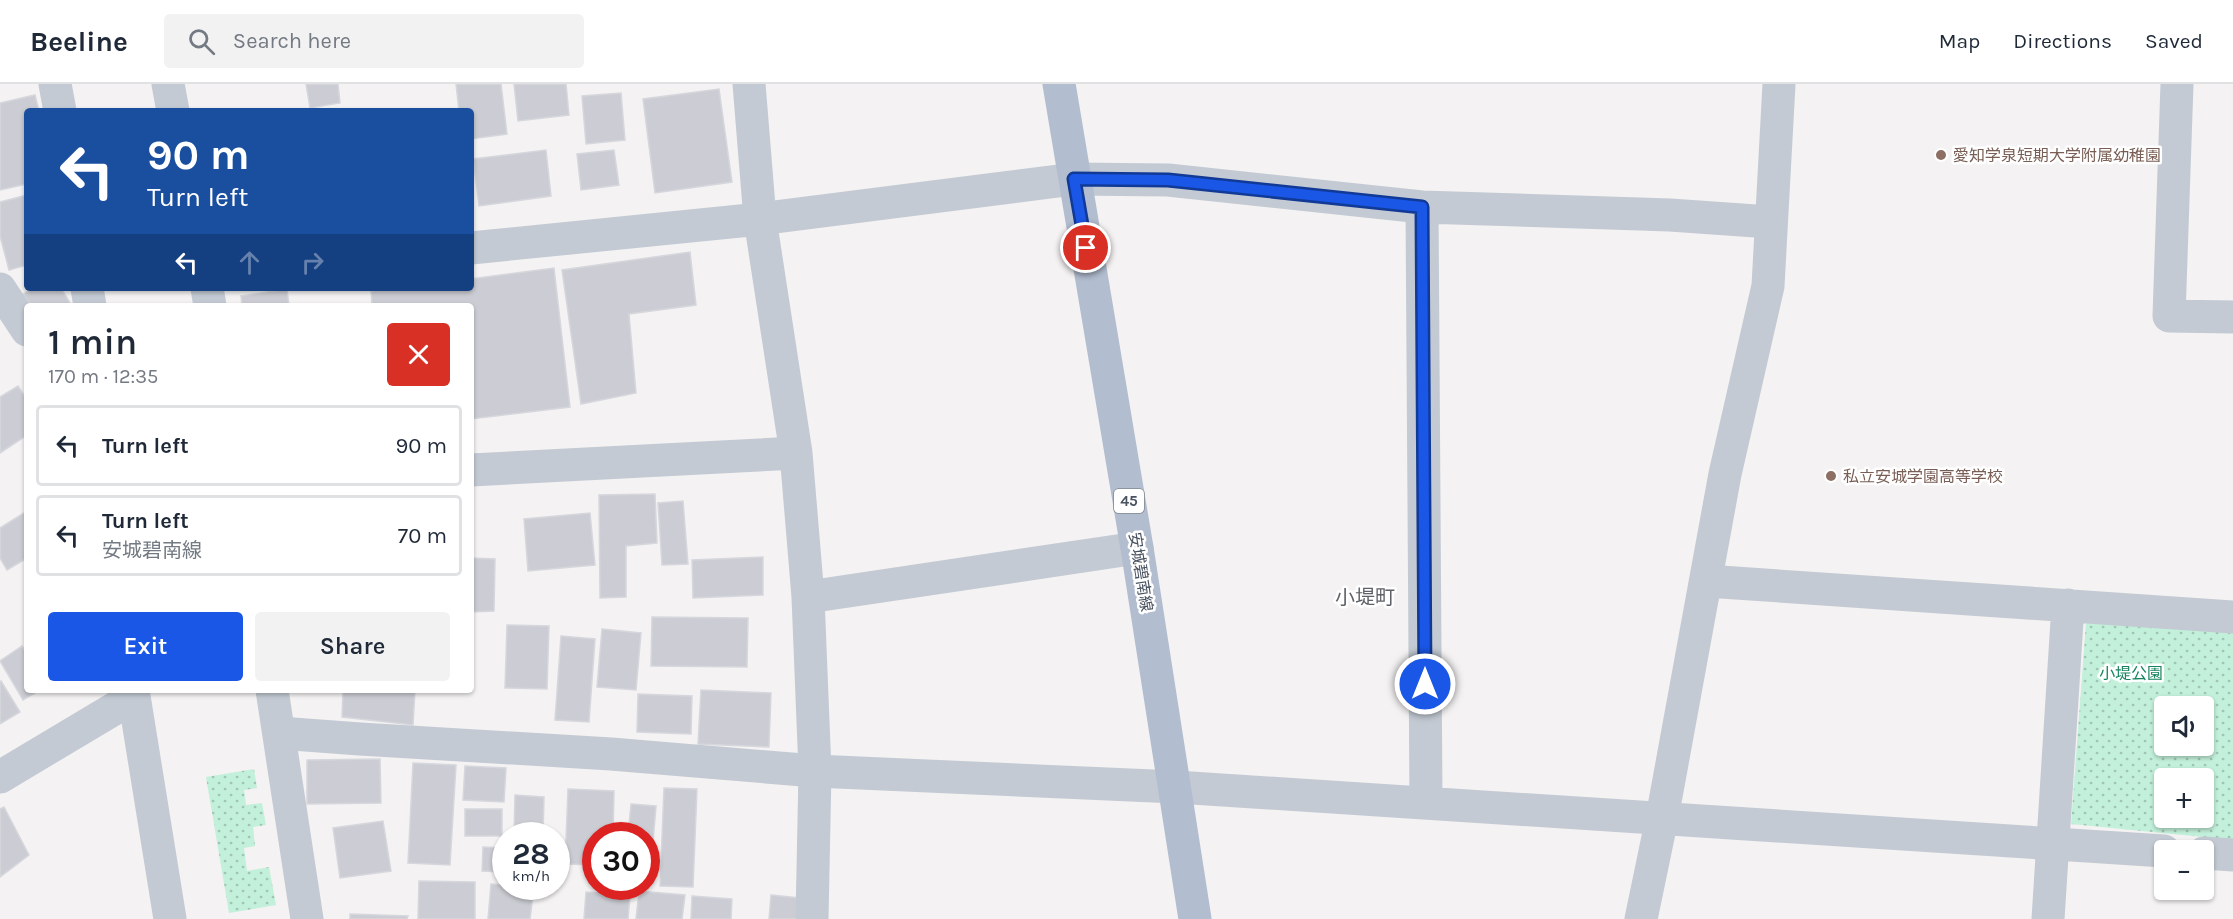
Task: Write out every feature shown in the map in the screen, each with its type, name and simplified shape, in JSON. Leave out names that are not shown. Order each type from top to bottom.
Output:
[{"type":"main road","name":"安城碧南線","points":[[1059,84],[1176,787],[1195,919]]},
{"type":"street","points":[[55,84],[59,108]]},
{"type":"street","points":[[168,84],[172,108]]},
{"type":"street","points":[[749,84],[760,219],[796,453],[808,597],[816,771],[812,919]]},
{"type":"street","points":[[1641,919],[1662,818],[1725,474],[1768,286],[1779,84]]},
{"type":"street","points":[[2177,84],[2169,316],[2233,317]]},
{"type":"street","points":[[474,248],[760,219],[1074,179],[1168,180],[1422,207],[1670,215],[1770,222]]},
{"type":"street","points":[[1422,207],[1426,803]]},
{"type":"street","points":[[0,289],[24,325]]},
{"type":"street","points":[[474,470],[796,453]]},
{"type":"street","points":[[808,597],[1137,548]]},
{"type":"street","points":[[1706,581],[2233,617]]},
{"type":"street","points":[[2048,919],[2068,605]]},
{"type":"street","points":[[0,777],[134,693],[170,919]]},
{"type":"street","points":[[272,693],[307,919]]},
{"type":"street","points":[[279,733],[360,740],[610,754],[816,771],[1176,787],[2154,850]]},
{"type":"street","points":[[2214,854],[2233,855]]},
{"type":"green space","name":"小堤公園","points":[[2086,623],[2233,631],[2233,840],[2071,824]]},
{"type":"green space","points":[[254,769],[257,788],[244,790],[246,805],[262,803],[266,825],[253,827],[255,846],[244,848],[247,871],[269,867],[276,905],[229,913],[206,777]]},
{"type":"building","points":[[306,84],[338,84],[340,103],[310,108]]},
{"type":"building","points":[[456,84],[501,84],[507,134],[474,139],[474,108],[459,108]]},
{"type":"building","points":[[514,84],[566,84],[569,115],[518,121]]},
{"type":"building","points":[[719,89],[732,182],[655,193],[643,99]]},
{"type":"building","points":[[621,93],[625,140],[586,144],[582,96]]},
{"type":"building","points":[[35,95],[38,108],[24,108],[24,185],[0,190],[0,103]]},
{"type":"building","points":[[546,150],[551,196],[479,206],[474,159]]},
{"type":"building","points":[[614,150],[619,185],[581,190],[577,154]]},
{"type":"building","points":[[24,196],[24,266],[9,270],[0,236],[0,202]]},
{"type":"building","points":[[690,252],[696,305],[629,314],[636,393],[581,404],[562,270]]},
{"type":"building","points":[[554,268],[570,407],[474,419],[474,303],[372,303],[371,291],[474,291],[474,279]]},
{"type":"building","points":[[28,291],[63,291],[70,303],[29,303],[23,294]]},
{"type":"building","points":[[287,291],[289,303],[242,303],[241,296]]},
{"type":"building","points":[[18,386],[24,395],[24,437],[0,453],[0,397]]},
{"type":"building","points":[[655,494],[657,543],[626,546],[626,597],[600,598],[599,495]]},
{"type":"building","points":[[683,501],[688,564],[662,565],[658,503]]},
{"type":"building","points":[[24,513],[24,560],[7,570],[0,558],[0,528]]},
{"type":"building","points":[[590,513],[595,565],[528,571],[524,519]]},
{"type":"building","points":[[763,557],[763,595],[693,598],[692,560]]},
{"type":"building","points":[[474,558],[495,559],[494,611],[474,612]]},
{"type":"building","points":[[652,617],[748,618],[747,667],[651,666]]},
{"type":"building","points":[[507,625],[549,626],[547,689],[505,688]]},
{"type":"building","points":[[602,629],[641,633],[636,690],[597,687]]},
{"type":"building","points":[[561,636],[595,639],[589,722],[555,720]]},
{"type":"building","points":[[22,646],[24,649],[24,693],[35,693],[23,700],[0,661]]},
{"type":"building","points":[[0,682],[20,712],[0,724]]},
{"type":"building","points":[[701,690],[771,693],[769,747],[698,744]]},
{"type":"building","points":[[343,693],[415,693],[413,725],[342,717]]},
{"type":"building","points":[[638,694],[692,696],[691,734],[637,732]]},
{"type":"building","points":[[380,759],[381,803],[307,804],[307,760]]},
{"type":"building","points":[[413,763],[456,765],[450,865],[408,863]]},
{"type":"building","points":[[465,766],[506,768],[504,802],[463,800]]},
{"type":"building","points":[[664,788],[697,789],[693,887],[660,886]]},
{"type":"building","points":[[568,789],[614,791],[613,822],[582,822],[582,865],[570,864],[570,822],[567,822]]},
{"type":"building","points":[[515,795],[544,797],[543,822],[514,822]]},
{"type":"building","points":[[631,804],[656,806],[655,822],[629,822]]},
{"type":"building","points":[[4,807],[29,855],[0,877],[0,809]]},
{"type":"building","points":[[465,809],[502,809],[502,822],[492,822],[492,836],[465,836]]},
{"type":"building","points":[[383,821],[391,871],[340,878],[333,828]]},
{"type":"building","points":[[483,847],[492,847],[492,871],[482,871]]},
{"type":"building","points":[[419,881],[475,882],[475,919],[418,919]]},
{"type":"building","points":[[491,884],[492,900],[532,900],[530,919],[488,919]]},
{"type":"building","points":[[660,893],[685,895],[682,919],[636,919],[638,900],[660,900]]},
{"type":"building","points":[[771,895],[800,898],[798,919],[769,919]]},
{"type":"building","points":[[692,896],[732,899],[731,919],[691,919]]},
{"type":"building","points":[[585,900],[630,900],[628,919],[584,919]]},
{"type":"building","points":[[350,914],[408,916],[407,919],[350,919]]},
{"type":"place","name":"愛知学泉短期大学附属幼稚園","points":[[1941,155]]},
{"type":"place","name":"私立安城学園高等学校","points":[[1831,476]]},
{"type":"district","name":"小堤町","points":[[1365,597]]},
{"type":"route","points":[[1086,248],[1074,179],[1168,180],[1422,207],[1425,684]]}]
